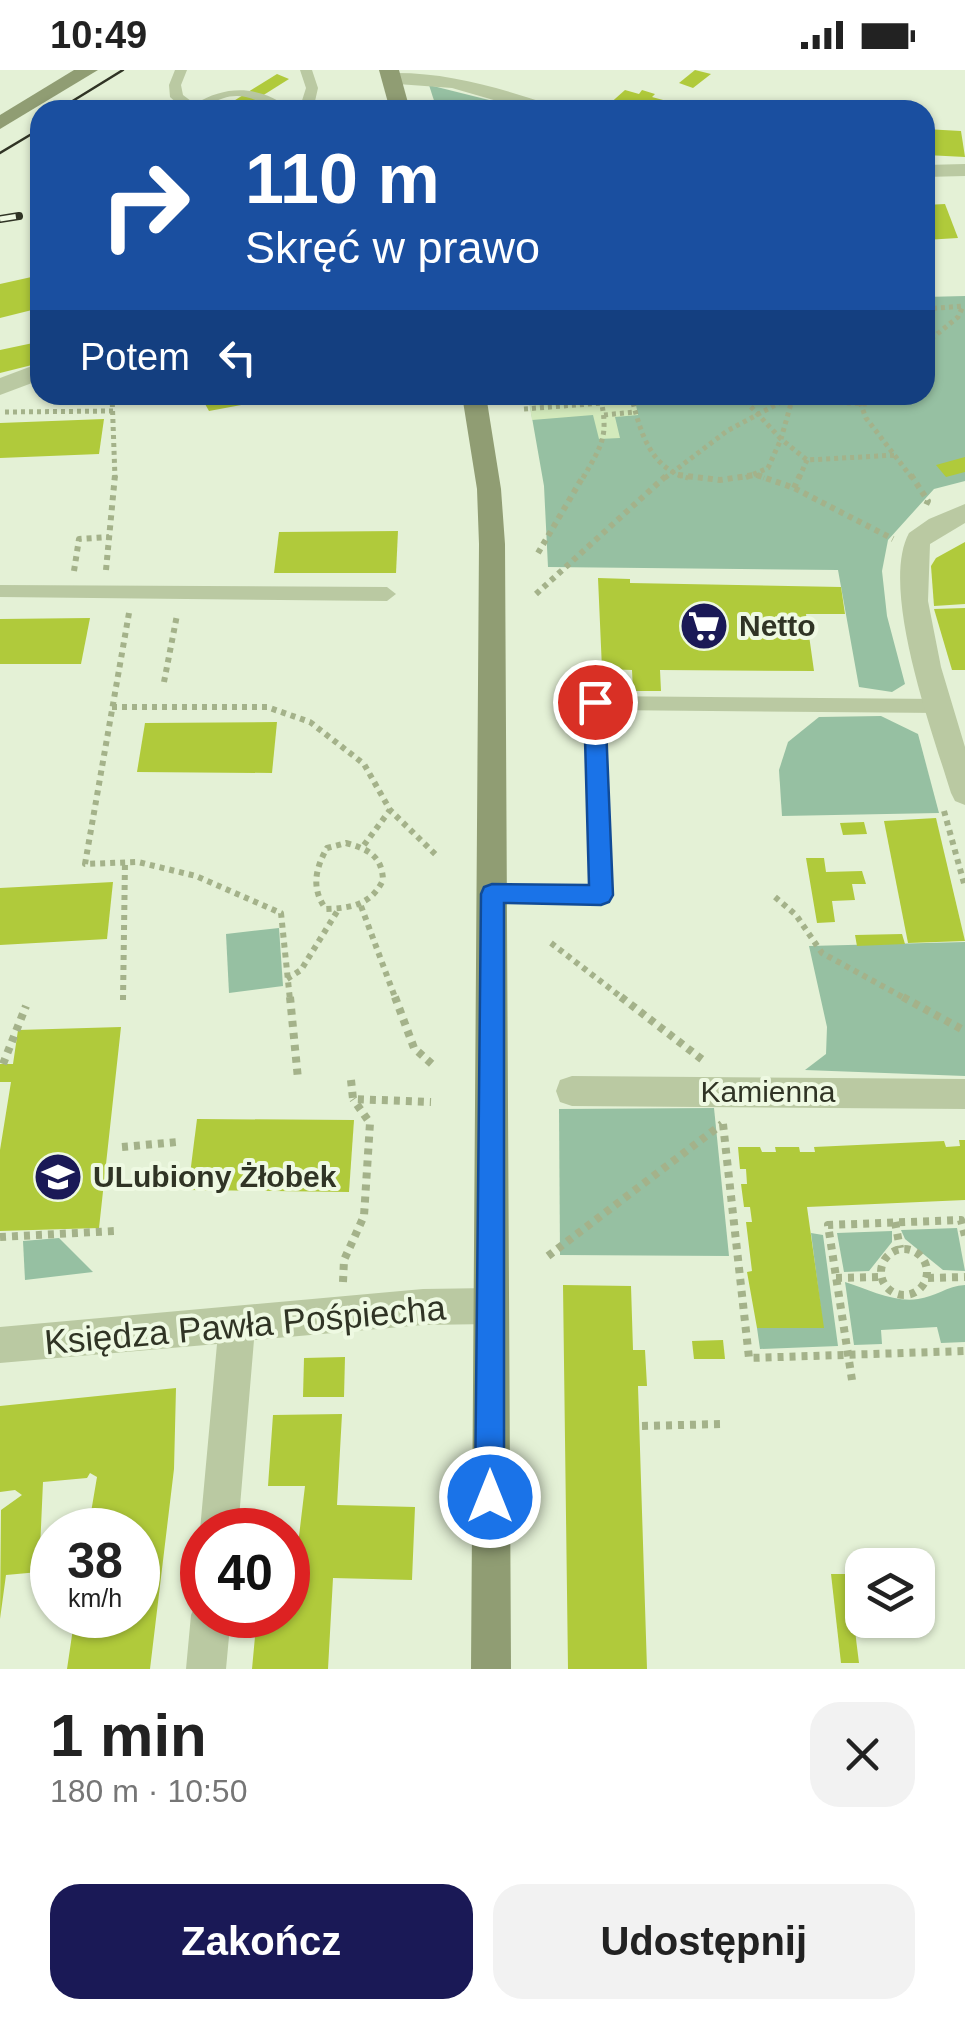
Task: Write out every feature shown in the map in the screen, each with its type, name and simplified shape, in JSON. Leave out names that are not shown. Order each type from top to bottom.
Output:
[{"type":"street","points":[[38,100],[88,70]]},
{"type":"street","points":[[397,100],[390,75],[464,84],[516,100]]},
{"type":"street","points":[[0,123],[30,105]]},
{"type":"street","points":[[935,171],[965,170]]},
{"type":"street","points":[[0,387],[30,375]]},
{"type":"street","points":[[476,405],[489,489],[492,544],[491,1669]]},
{"type":"street","points":[[965,513],[938,525],[918,540],[912,567],[914,604],[925,652],[965,793]]},
{"type":"street","name":"Kamienna","points":[[572,1091],[965,1094]]},
{"type":"street","name":"Księdza Pawła Pośpiecha","points":[[0,1345],[423,1307],[490,1306]]},
{"type":"street","points":[[221,1508],[237,1325]]},
{"type":"street","points":[[206,1669],[209,1638]]},
{"type":"lane","points":[[180,100],[175,85],[181,70]]},
{"type":"lane","points":[[306,70],[312,88],[309,100]]},
{"type":"lane","points":[[209,100],[238,90],[262,100]]},
{"type":"lane","points":[[0,591],[387,594]]},
{"type":"lane","points":[[492,894],[601,895],[595,702],[940,706]]},
{"type":"path","points":[[935,308],[964,306]]},
{"type":"path","points":[[935,336],[958,317],[964,306]]},
{"type":"path","points":[[40,410],[41,405]]},
{"type":"path","points":[[104,592],[114,480],[113,405]]},
{"type":"path","points":[[524,409],[576,405]]},
{"type":"path","points":[[538,554],[605,440],[602,405]]},
{"type":"path","points":[[633,405],[646,443],[671,472],[708,481],[767,470],[778,453],[791,405]]},
{"type":"path","points":[[751,405],[780,439],[807,460],[897,456]]},
{"type":"path","points":[[536,594],[671,472],[728,431],[777,405]]},
{"type":"path","points":[[861,405],[873,428],[928,501],[922,510]]},
{"type":"path","points":[[0,412],[114,410]]},
{"type":"path","points":[[604,415],[635,412]]},
{"type":"path","points":[[794,488],[807,460]]},
{"type":"path","points":[[756,475],[794,488],[883,536],[895,539],[898,534]]},
{"type":"path","points":[[71,592],[80,539],[109,537]]},
{"type":"path","points":[[131,602],[86,864],[138,862],[196,876],[282,913],[298,1079]]},
{"type":"path","points":[[164,682],[179,603]]},
{"type":"path","points":[[112,708],[267,708],[310,722],[364,764],[390,810],[437,856]]},
{"type":"path","points":[[364,845],[390,810]]},
{"type":"path","points":[[346,843],[364,845],[375,858],[384,881],[378,896],[361,906],[326,910],[317,901],[315,878],[324,852],[346,843]]},
{"type":"path","points":[[123,1001],[126,862]]},
{"type":"path","points":[[775,897],[796,915],[822,953],[965,1031]]},
{"type":"path","points":[[361,906],[414,1048],[432,1064]]},
{"type":"path","points":[[287,979],[301,970],[338,910]]},
{"type":"path","points":[[548,1256],[723,1124],[754,1092],[551,943]]},
{"type":"path","points":[[3,1064],[26,1006]]},
{"type":"path","points":[[343,1286],[344,1260],[364,1216],[370,1122],[354,1099],[351,1080]]},
{"type":"path","points":[[354,1099],[431,1102]]},
{"type":"path","points":[[723,1124],[749,1358],[965,1351]]},
{"type":"path","points":[[122,1146],[178,1142]]},
{"type":"path","points":[[852,1380],[828,1225],[961,1220],[965,1236]]},
{"type":"path","points":[[896,1222],[900,1248]]},
{"type":"path","points":[[0,1236],[115,1231]]},
{"type":"path","points":[[900,1248],[917,1254],[928,1270],[920,1292],[904,1296],[881,1277],[886,1255],[900,1248]]},
{"type":"path","points":[[836,1278],[881,1277]]},
{"type":"path","points":[[928,1278],[965,1277]]},
{"type":"path","points":[[642,1426],[722,1424]]},
{"type":"shaded area","points":[[429,85],[489,100],[434,100]]},
{"type":"shaded area","points":[[965,296],[965,481],[934,489],[888,540],[882,571],[887,616],[905,684],[892,692],[859,687],[838,570],[548,567],[544,486],[530,405],[935,405],[935,297]]},
{"type":"shaded area","points":[[530,405],[636,405],[638,415],[615,417],[620,438],[599,439],[593,415],[532,420]]},
{"type":"shaded area","points":[[881,716],[918,734],[939,813],[782,816],[779,770],[788,742],[819,717]]},
{"type":"shaded area","points":[[279,928],[283,986],[229,993],[226,934]]},
{"type":"shaded area","points":[[965,942],[965,1076],[805,1070],[826,1054],[827,1027],[809,946]]},
{"type":"shaded area","points":[[714,1108],[729,1256],[560,1255],[559,1109]]},
{"type":"shaded area","points":[[957,1228],[965,1271],[943,1270],[905,1239],[901,1230]]},
{"type":"shaded area","points":[[892,1231],[892,1242],[869,1271],[844,1272],[837,1233]]},
{"type":"shaded area","points":[[811,1233],[823,1235],[838,1346],[760,1349],[757,1328],[823,1327]]},
{"type":"shaded area","points":[[59,1238],[93,1272],[25,1280],[23,1241]]},
{"type":"shaded area","points":[[845,1282],[909,1300],[965,1285],[965,1342],[941,1343],[937,1327],[881,1330],[882,1344],[854,1345]]},
{"type":"building","points":[[695,70],[711,74],[693,88],[679,83]]},
{"type":"building","points":[[277,74],[289,79],[256,100],[235,100]]},
{"type":"building","points":[[625,90],[639,94],[642,90],[663,100],[614,100]]},
{"type":"building","points":[[935,130],[961,131],[965,157],[935,155]]},
{"type":"building","points":[[935,204],[945,204],[958,238],[935,239]]},
{"type":"building","points":[[30,277],[30,310],[0,318],[0,284]]},
{"type":"building","points":[[30,344],[30,366],[0,373],[0,350]]},
{"type":"building","points":[[206,405],[241,405],[209,411]]},
{"type":"building","points":[[104,419],[99,454],[0,458],[0,423]]},
{"type":"building","points":[[965,457],[965,472],[946,477],[936,465]]},
{"type":"building","points":[[398,531],[396,573],[274,573],[279,532]]},
{"type":"building","points":[[965,542],[965,604],[934,606],[931,566],[936,558]]},
{"type":"building","points":[[598,578],[630,579],[630,583],[841,587],[845,614],[806,614],[814,671],[660,670],[661,691],[633,691],[632,670],[602,669]]},
{"type":"building","points":[[965,608],[965,670],[952,670],[934,609]]},
{"type":"building","points":[[90,618],[81,664],[0,664],[0,619]]},
{"type":"building","points":[[277,722],[272,773],[137,772],[145,723]]},
{"type":"building","points":[[936,818],[965,941],[908,943],[884,821]]},
{"type":"building","points":[[864,822],[867,834],[843,835],[840,823]]},
{"type":"building","points":[[806,858],[824,858],[826,872],[862,871],[866,884],[852,884],[855,900],[832,901],[835,922],[817,923]]},
{"type":"building","points":[[113,882],[107,939],[0,945],[0,888]]},
{"type":"building","points":[[902,934],[905,944],[857,946],[855,935]]},
{"type":"building","points":[[121,1027],[99,1228],[0,1231],[0,1150],[11,1082],[0,1082],[0,1064],[13,1064],[18,1030]]},
{"type":"building","points":[[197,1119],[354,1120],[349,1192],[188,1190]]},
{"type":"building","points":[[959,1140],[965,1140],[965,1200],[807,1207],[824,1328],[757,1328],[747,1272],[752,1271],[746,1222],[752,1222],[750,1207],[744,1207],[741,1184],[747,1184],[746,1169],[740,1169],[738,1147],[776,1152],[775,1147],[799,1147],[800,1152],[815,1152],[814,1147],[944,1141],[946,1147],[960,1146]]},
{"type":"building","points":[[563,1285],[631,1286],[633,1350],[645,1350],[647,1386],[638,1386],[647,1669],[568,1669]]},
{"type":"building","points":[[723,1340],[725,1359],[694,1359],[692,1341]]},
{"type":"building","points":[[345,1357],[344,1397],[303,1397],[304,1358]]},
{"type":"building","points":[[176,1388],[174,1469],[160,1586],[160,1508],[92,1508],[97,1477],[90,1473],[87,1478],[43,1482],[42,1508],[30,1508],[30,1573],[6,1575],[0,1619],[1,1510],[22,1495],[15,1490],[0,1492],[0,1406]]},
{"type":"building","points":[[342,1414],[337,1505],[415,1507],[412,1580],[333,1578],[328,1669],[252,1669],[255,1638],[310,1638],[310,1508],[302,1508],[305,1486],[268,1486],[273,1415]]},
{"type":"building","points":[[831,1574],[845,1574],[845,1638],[856,1638],[859,1663],[841,1663]]},
{"type":"building","points":[[72,1638],[154,1638],[150,1669],[67,1669]]},
{"type":"tram line","points":[[74,100],[123,70]]},
{"type":"tram line","points":[[0,153],[30,135]]},
{"type":"railway","points":[[0,219],[19,216]]},
{"type":"place","name":"Netto","points":[[704,626]]},
{"type":"place","name":"ULubiony Żłobek","points":[[58,1177]]},
{"type":"route","points":[[490,1497],[492,894],[601,895],[595,702]]}]
